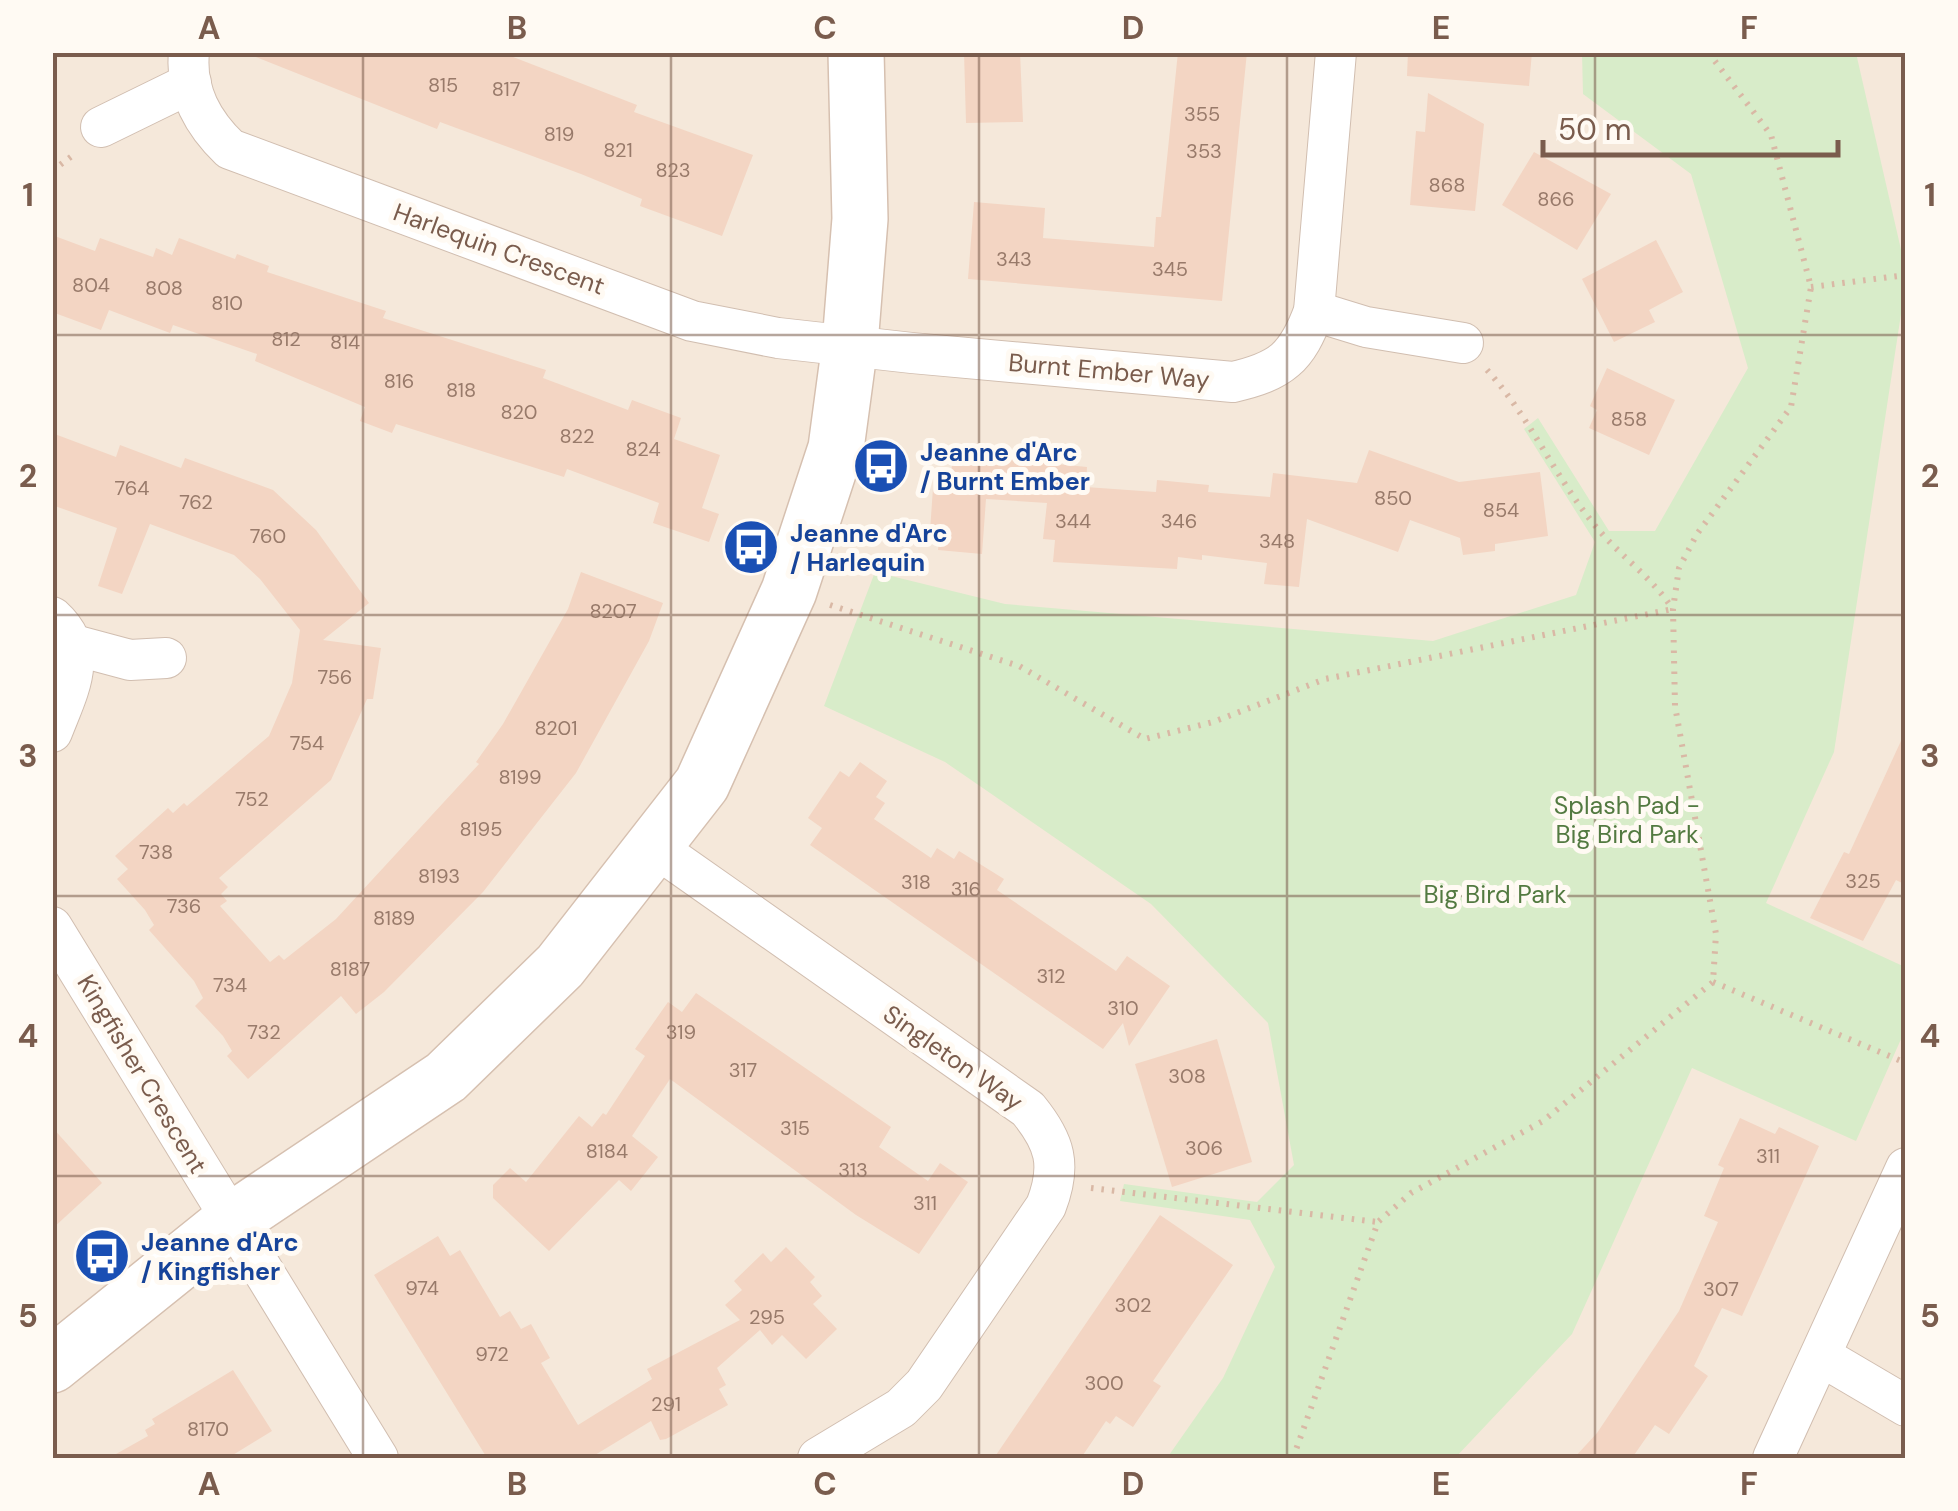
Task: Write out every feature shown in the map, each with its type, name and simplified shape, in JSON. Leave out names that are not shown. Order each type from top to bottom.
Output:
[{"type":"main road","points":[[52,1365],[232,1222],[446,1077],[560,966],[702,784],[789,591],[836,448],[850,344],[860,218],[856,52]]},
{"type":"street","name":"Burnt Ember Way","points":[[850,344],[912,354],[1233,382],[1270,373],[1302,346],[1314,312],[1336,52]]},
{"type":"street","name":"Harlequin Crescent","points":[[101,127],[190,68],[204,123],[230,149],[692,321],[778,338],[850,344]]},
{"type":"street","points":[[1314,312],[1366,327],[1463,344]]},
{"type":"street","points":[[64,631],[130,660],[166,658]]},
{"type":"street","points":[[52,732],[73,678],[64,631]]},
{"type":"street","name":"Singleton Way","points":[[654,847],[1028,1109],[1051,1137],[1055,1183]]},
{"type":"street","name":"Kingfisher Crescent","points":[[52,927],[378,1458]]},
{"type":"street","points":[[1773,1458],[1906,1168]]},
{"type":"street","points":[[818,1458],[901,1408],[924,1384],[1046,1206],[1055,1183]]},
{"type":"street","points":[[1821,1356],[1906,1406]]},
{"type":"path","points":[[1293,1458],[1378,1222],[1410,1193],[1544,1121],[1714,982],[1716,934],[1674,706],[1673,609],[1679,568],[1697,534],[1791,407],[1811,287],[1771,134],[1708,52]]},
{"type":"path","points":[[1811,287],[1906,274]]},
{"type":"path","points":[[1463,344],[1507,392],[1593,524],[1660,590],[1673,609]]},
{"type":"path","points":[[789,591],[1019,666],[1145,739],[1213,722],[1325,679],[1673,609]]},
{"type":"path","points":[[1714,982],[1906,1064]]},
{"type":"path","points":[[1055,1183],[1378,1222]]},
{"type":"shaded area","points":[[53,53],[1905,53],[1905,1458],[53,1458]]},
{"type":"green space","name":"Big Bird Park","points":[[1582,53],[1856,53],[1905,267],[1905,288],[1834,752],[1766,903],[1905,967],[1905,1030],[1856,1141],[1692,1068],[1572,1334],[1455,1458],[1167,1458],[1223,1378],[1275,1267],[1250,1220],[1120,1201],[1124,1184],[1257,1202],[1294,1165],[1268,1023],[1151,904],[945,762],[824,706],[875,572],[1005,604],[1433,641],[1576,595],[1595,542],[1524,429],[1538,418],[1609,531],[1655,531],[1748,368],[1691,174],[1583,94]]},
{"type":"building","points":[[243,52],[500,52],[637,105],[634,112],[753,155],[722,236],[640,206],[642,199],[581,174],[440,122],[437,129]]},
{"type":"building","points":[[964,52],[1020,52],[1023,122],[966,123]]},
{"type":"building","points":[[1178,52],[1247,52],[1222,301],[968,279],[974,202],[1045,208],[1043,238],[1154,247],[1156,217],[1161,217]]},
{"type":"building","points":[[1408,52],[1532,52],[1529,86],[1407,76]]},
{"type":"building","points":[[1428,93],[1484,124],[1475,211],[1410,205],[1416,131],[1425,132]]},
{"type":"building","points":[[1534,152],[1611,194],[1577,250],[1502,205]]},
{"type":"building","points":[[52,235],[95,251],[100,238],[153,257],[156,248],[172,255],[179,238],[235,259],[237,254],[269,266],[267,272],[386,311],[383,318],[546,370],[543,378],[628,410],[632,400],[681,418],[674,439],[720,455],[702,508],[719,514],[709,542],[653,523],[659,503],[567,469],[564,477],[396,424],[392,433],[360,421],[365,407],[255,361],[257,354],[173,325],[170,333],[109,310],[101,330],[52,312]]},
{"type":"building","points":[[1656,240],[1683,292],[1649,310],[1655,322],[1614,342],[1582,279]]},
{"type":"building","points":[[1607,368],[1675,400],[1649,455],[1589,428],[1597,410],[1590,406]]},
{"type":"building","points":[[52,433],[116,457],[120,445],[181,468],[185,458],[273,490],[316,530],[369,603],[323,640],[381,648],[373,699],[367,699],[331,780],[219,878],[228,887],[221,894],[227,901],[220,906],[270,962],[279,955],[284,960],[336,919],[479,764],[476,762],[503,724],[568,609],[581,572],[663,603],[649,641],[576,773],[483,892],[384,992],[356,1014],[341,996],[248,1079],[227,1056],[232,1051],[223,1036],[195,1006],[203,998],[194,981],[149,930],[154,925],[145,910],[117,879],[128,869],[115,856],[168,808],[173,813],[184,803],[187,806],[269,736],[292,683],[300,630],[260,579],[234,555],[150,524],[122,594],[98,586],[117,528],[52,505]]},
{"type":"building","points":[[1369,450],[1459,482],[1540,472],[1548,536],[1495,544],[1495,551],[1463,555],[1460,538],[1410,520],[1398,552],[1307,519],[1299,587],[1264,584],[1267,563],[1202,555],[1202,560],[1178,557],[1177,569],[1053,562],[1055,540],[1043,539],[1047,503],[986,499],[982,554],[938,550],[940,532],[930,531],[934,474],[951,475],[953,454],[1087,467],[1086,487],[1156,492],[1157,480],[1209,485],[1208,492],[1270,497],[1273,473],[1357,483]]},
{"type":"building","points":[[1906,730],[1906,885],[1896,880],[1863,941],[1810,918],[1844,852],[1849,854]]},
{"type":"building","points":[[860,762],[887,781],[876,797],[885,803],[874,819],[931,858],[937,848],[954,859],[959,851],[1004,879],[997,890],[1116,971],[1127,956],[1170,986],[1129,1046],[1123,1023],[1103,1049],[810,845],[822,828],[808,818],[840,771],[849,777]]},
{"type":"building","points":[[696,993],[891,1127],[879,1147],[928,1181],[940,1163],[968,1182],[919,1254],[856,1215],[670,1079],[632,1136],[658,1157],[631,1191],[619,1180],[549,1251],[493,1198],[493,1185],[510,1168],[526,1182],[579,1116],[592,1127],[603,1113],[606,1115],[645,1056],[635,1049],[668,1002],[682,1012]]},
{"type":"building","points":[[1217,1039],[1252,1162],[1172,1187],[1135,1064]]},
{"type":"building","points":[[1740,1118],[1775,1134],[1779,1127],[1819,1146],[1742,1316],[1722,1308],[1694,1366],[1708,1376],[1669,1434],[1655,1425],[1632,1458],[1574,1458],[1597,1433],[1679,1311],[1718,1222],[1704,1216],[1724,1168],[1718,1165]]},
{"type":"building","points":[[52,1127],[102,1183],[52,1229]]},
{"type":"building","points":[[1160,1215],[1233,1265],[1153,1381],[1161,1386],[1133,1427],[1116,1416],[1110,1424],[1106,1421],[1081,1458],[994,1458]]},
{"type":"building","points":[[438,1236],[450,1256],[460,1250],[500,1317],[510,1311],[521,1329],[531,1324],[550,1358],[541,1363],[578,1425],[652,1379],[647,1369],[740,1320],[725,1305],[742,1290],[734,1281],[763,1253],[771,1262],[786,1247],[815,1277],[810,1282],[822,1296],[813,1304],[837,1329],[806,1359],[782,1335],[772,1345],[760,1330],[717,1368],[726,1385],[719,1389],[728,1405],[666,1439],[660,1440],[651,1421],[595,1455],[597,1458],[487,1458],[374,1275]]},
{"type":"building","points":[[233,1370],[272,1431],[228,1458],[109,1458],[148,1436],[145,1430],[155,1424],[152,1419]]},
{"type":"place","name":"Jeanne d'Arc / Burnt Ember","points":[[881,466]]},
{"type":"place","name":"Jeanne d'Arc / Harlequin","points":[[751,547]]},
{"type":"place","name":"Jeanne d'Arc / Kingfisher","points":[[102,1256]]},
{"type":"park label","name":"Splash Pad - Big Bird Park","points":[[1627,820]]}]
